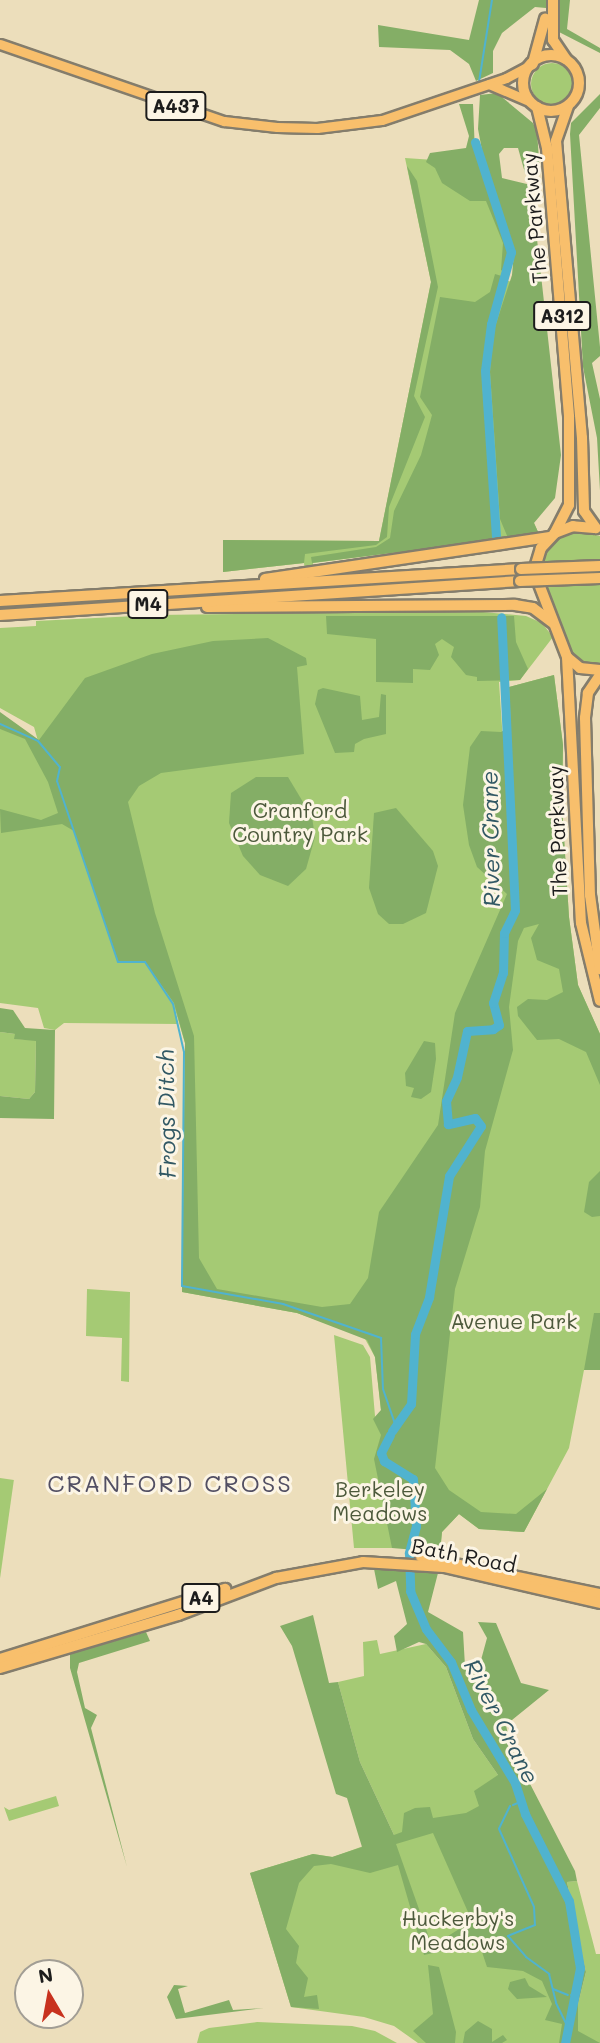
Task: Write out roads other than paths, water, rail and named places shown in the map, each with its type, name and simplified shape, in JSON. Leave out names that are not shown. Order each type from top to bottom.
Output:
[{"type":"highway","points":[[550,2],[553,40],[579,80],[577,94],[568,106],[553,111],[533,104],[524,82],[543,40],[550,2]]},
{"type":"highway","points":[[532,63],[546,56],[568,61]]},
{"type":"highway","name":"The Parkway","points":[[533,104],[547,148],[569,417],[569,505],[552,535]]},
{"type":"highway","name":"The Parkway","points":[[568,106],[556,141],[582,438],[584,511],[598,529]]},
{"type":"highway","name":"A312","points":[[567,657],[534,571],[541,548],[552,535],[573,526],[598,529]]},
{"type":"highway","name":"M4","points":[[218,587],[509,544],[552,535]]},
{"type":"highway","name":"M4","points":[[0,615],[521,575],[600,566]]},
{"type":"highway","name":"M4","points":[[0,601],[218,587],[521,575],[600,578]]},
{"type":"highway","name":"M4","points":[[168,603],[204,607],[507,605],[533,608],[553,623]]},
{"type":"highway","points":[[567,657],[580,668],[600,672]]},
{"type":"highway","name":"The Parkway","points":[[567,657],[581,923],[600,1001]]},
{"type":"highway","name":"The Parkway","points":[[600,672],[588,694],[585,710],[590,895],[600,968]]},
{"type":"highway","name":"Bath Road","points":[[0,1660],[165,1611],[284,1568],[340,1558],[423,1560],[600,1594]]},
{"type":"highway","name":"Bath Road","points":[[0,1668],[178,1615],[285,1575],[363,1562],[404,1559]]},
{"type":"highway","name":"Bath Road","points":[[423,1560],[600,1603]]},
{"type":"main road","name":"A437","points":[[0,44],[224,121],[277,127],[360,124],[481,85],[532,63]]},
{"type":"main road","points":[[481,85],[533,104]]},
{"type":"waterway","points":[[479,82],[492,0]]},
{"type":"waterway","name":"River Crane","points":[[475,142],[511,252],[491,324],[485,371],[496,536]]},
{"type":"waterway","name":"River Crane","points":[[392,1431],[411,1404],[415,1334],[429,1297],[449,1176],[481,1126],[475,1118],[448,1124],[446,1101],[457,1077],[467,1031],[493,1029],[499,1025],[493,1003],[503,973],[504,933],[515,910],[501,617]]},
{"type":"waterway","name":"Frogs Ditch","points":[[0,724],[38,741],[60,767],[57,781],[118,962],[145,962],[173,1004],[184,1052],[182,1286],[283,1304],[381,1338],[383,1389],[396,1426]]},
{"type":"waterway","name":"River Crane","points":[[390,1435],[381,1453],[384,1461],[413,1479],[416,1526],[409,1553],[410,1591],[426,1629],[451,1662],[471,1710],[515,1783],[525,1814],[569,1901],[580,1968],[565,2043]]},
{"type":"waterway","points":[[513,1805],[520,1802]]},
{"type":"waterway","points":[[510,1806],[499,1829],[534,1907],[535,1925],[508,1936],[526,1957],[549,1974],[556,2002]]},
{"type":"waterway","points":[[553,1989],[568,1995]]},
{"type":"waterway","name":"River Crane","points":[[571,1995],[575,1996]]},
{"type":"waterway","points":[[556,2003],[569,2030]]},
{"type":"district","name":"CRANFORD CROSS","points":[[170,1483]]},
{"type":"park label","name":"Cranford Country Park","points":[[300,822]]},
{"type":"park label","name":"Avenue Park","points":[[514,1321]]},
{"type":"park label","name":"Berkeley Meadows","points":[[380,1501]]},
{"type":"park label","name":"Huckerby's Meadows","points":[[458,1930]]}]
